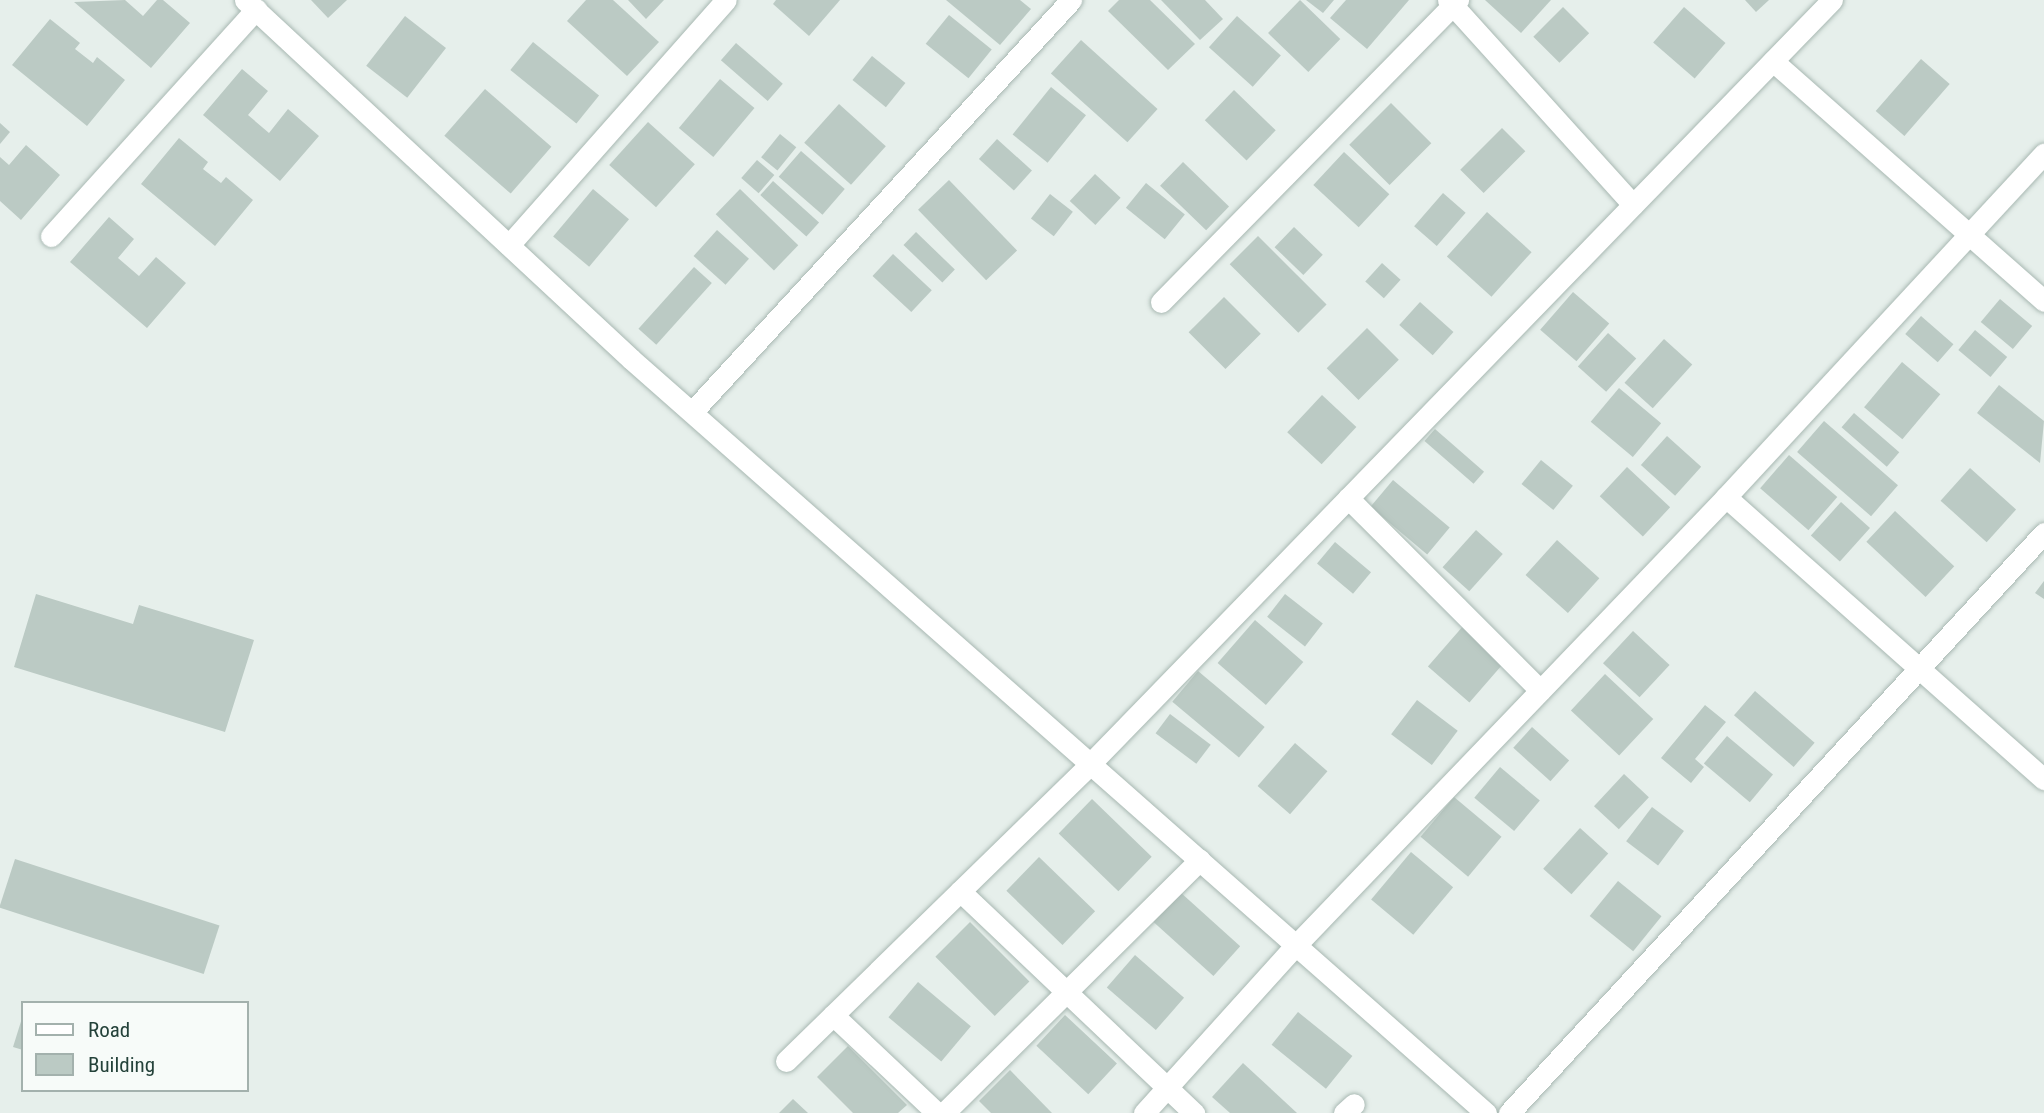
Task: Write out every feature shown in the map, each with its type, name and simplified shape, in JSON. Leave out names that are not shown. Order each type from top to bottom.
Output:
[{"type":"street","points":[[509,245],[726,0]]},
{"type":"street","points":[[692,412],[1071,0]]},
{"type":"street","points":[[786,1061],[1090,764],[1832,0]]},
{"type":"street","points":[[1161,302],[1453,2],[1633,205]]},
{"type":"street","points":[[51,236],[251,4],[692,412],[1486,1113]]},
{"type":"street","points":[[1773,61],[1967,236],[2044,301]]},
{"type":"street","points":[[1144,1113],[1296,945],[1726,497],[2044,153]]},
{"type":"street","points":[[1726,497],[2044,779]]},
{"type":"street","points":[[1348,498],[1541,690]]},
{"type":"street","points":[[1508,1113],[2044,533]]},
{"type":"street","points":[[944,1113],[1200,860]]},
{"type":"street","points":[[960,891],[1194,1113]]},
{"type":"street","points":[[833,1015],[937,1113]]},
{"type":"building","points":[[125,0],[143,16],[157,0],[163,0],[190,23],[151,68],[74,2]]},
{"type":"building","points":[[311,0],[347,0],[328,18]]},
{"type":"building","points":[[586,0],[613,0],[659,42],[627,76],[567,21]]},
{"type":"building","points":[[628,0],[664,0],[646,19]]},
{"type":"building","points":[[776,0],[840,0],[809,36],[773,4]]},
{"type":"building","points":[[946,0],[1020,0],[1031,9],[1000,45]]},
{"type":"building","points":[[1119,0],[1150,0],[1195,44],[1168,70],[1108,11]]},
{"type":"building","points":[[1161,0],[1205,0],[1223,19],[1200,40]]},
{"type":"building","points":[[1300,0],[1340,39],[1308,72],[1268,33]]},
{"type":"building","points":[[1306,0],[1334,0],[1323,13]]},
{"type":"building","points":[[1346,0],[1409,0],[1367,49],[1330,18]]},
{"type":"building","points":[[1485,0],[1551,0],[1521,33]]},
{"type":"building","points":[[1745,0],[1769,0],[1756,12]]},
{"type":"building","points":[[1563,7],[1589,33],[1559,63],[1533,37]]},
{"type":"building","points":[[1684,7],[1726,43],[1695,79],[1653,42]]},
{"type":"building","points":[[949,15],[992,50],[968,78],[926,44]]},
{"type":"building","points":[[405,16],[446,48],[407,98],[366,66]]},
{"type":"building","points":[[1237,16],[1281,55],[1253,87],[1209,47]]},
{"type":"building","points":[[50,19],[80,43],[75,49],[93,63],[97,57],[125,80],[87,126],[12,65]]},
{"type":"building","points":[[1081,40],[1158,109],[1127,142],[1051,73]]},
{"type":"building","points":[[533,42],[599,95],[576,123],[510,70]]},
{"type":"building","points":[[736,43],[783,84],[768,101],[721,60]]},
{"type":"building","points":[[872,56],[905,83],[886,107],[852,80]]},
{"type":"building","points":[[1921,59],[1950,84],[1904,136],[1876,111]]},
{"type":"building","points":[[242,69],[268,91],[248,115],[269,133],[288,109],[319,136],[280,181],[203,115]]},
{"type":"building","points":[[720,79],[754,108],[713,157],[679,128]]},
{"type":"building","points":[[1051,87],[1086,115],[1048,163],[1013,134]]},
{"type":"building","points":[[485,89],[551,147],[511,194],[444,136]]},
{"type":"building","points":[[1234,90],[1276,130],[1247,161],[1205,120]]},
{"type":"building","points":[[1391,103],[1431,143],[1390,185],[1349,145]]},
{"type":"building","points":[[839,104],[886,146],[851,185],[804,143]]},
{"type":"building","points":[[648,122],[695,164],[656,207],[609,165]]},
{"type":"building","points":[[0,123],[10,132],[0,144]]},
{"type":"building","points":[[1502,128],[1525,151],[1484,193],[1460,170]]},
{"type":"building","points":[[780,134],[796,147],[777,171],[761,157]]},
{"type":"building","points":[[179,138],[208,162],[203,169],[221,183],[226,177],[253,200],[215,246],[141,184]]},
{"type":"building","points":[[997,139],[1032,170],[1014,191],[979,159]]},
{"type":"building","points":[[26,145],[60,175],[21,220],[0,201],[0,157],[9,165]]},
{"type":"building","points":[[801,151],[845,189],[822,215],[779,177]]},
{"type":"building","points":[[1344,152],[1389,194],[1359,227],[1313,185]]},
{"type":"building","points":[[757,160],[774,175],[759,193],[741,178]]},
{"type":"building","points":[[1183,162],[1229,206],[1206,230],[1160,186]]},
{"type":"building","points":[[1095,174],[1121,198],[1095,225],[1070,201]]},
{"type":"building","points":[[949,180],[1017,250],[986,280],[918,210]]},
{"type":"building","points":[[773,181],[819,222],[806,237],[760,195]]},
{"type":"building","points":[[1146,183],[1185,214],[1165,239],[1126,208]]},
{"type":"building","points":[[593,189],[629,219],[589,267],[553,236]]},
{"type":"building","points":[[740,189],[798,245],[774,270],[716,214]]},
{"type":"building","points":[[1443,193],[1466,213],[1437,246],[1414,226]]},
{"type":"building","points":[[1050,194],[1073,212],[1054,236],[1031,218]]},
{"type":"building","points":[[1487,212],[1532,252],[1491,297],[1447,257]]},
{"type":"building","points":[[109,217],[134,239],[118,258],[139,276],[156,257],[186,283],[147,328],[70,262]]},
{"type":"building","points":[[1294,227],[1323,255],[1303,275],[1275,247]]},
{"type":"building","points":[[717,230],[749,259],[726,285],[694,256]]},
{"type":"building","points":[[916,232],[955,270],[942,282],[903,245]]},
{"type":"building","points":[[1258,236],[1327,305],[1298,333],[1230,264]]},
{"type":"building","points":[[893,254],[932,290],[911,312],[873,276]]},
{"type":"building","points":[[1382,263],[1401,280],[1384,298],[1365,282]]},
{"type":"building","points":[[694,267],[712,283],[656,345],[638,329]]},
{"type":"building","points":[[1573,292],[1609,323],[1576,361],[1540,330]]},
{"type":"building","points":[[1224,297],[1261,334],[1225,369],[1189,332]]},
{"type":"building","points":[[2000,299],[2032,326],[2013,349],[1981,322]]},
{"type":"building","points":[[1420,302],[1453,332],[1433,355],[1399,325]]},
{"type":"building","points":[[1921,316],[1953,344],[1938,362],[1905,334]]},
{"type":"building","points":[[1367,328],[1399,360],[1359,400],[1327,368]]},
{"type":"building","points":[[1975,330],[2007,357],[1990,377],[1958,350]]},
{"type":"building","points":[[1608,333],[1636,358],[1606,392],[1578,366]]},
{"type":"building","points":[[1664,339],[1692,364],[1653,408],[1625,383]]},
{"type":"building","points":[[1902,362],[1940,394],[1902,439],[1864,407]]},
{"type":"building","points":[[1999,385],[2044,421],[2040,463],[1977,413]]},
{"type":"building","points":[[1619,388],[1661,423],[1633,457],[1591,422]]},
{"type":"building","points":[[1322,395],[1356,427],[1322,464],[1287,432]]},
{"type":"building","points":[[1854,413],[1899,452],[1887,467],[1842,427]]},
{"type":"building","points":[[1824,421],[1898,485],[1871,516],[1797,452]]},
{"type":"building","points":[[1435,429],[1484,472],[1474,484],[1425,441]]},
{"type":"building","points":[[1667,436],[1701,467],[1675,496],[1641,465]]},
{"type":"building","points":[[1789,455],[1837,497],[1808,530],[1760,488]]},
{"type":"building","points":[[1541,460],[1573,486],[1553,510],[1521,484]]},
{"type":"building","points":[[1627,467],[1670,507],[1643,536],[1600,496]]},
{"type":"building","points":[[1970,468],[2016,509],[1987,542],[1941,501]]},
{"type":"building","points":[[1393,480],[1450,528],[1427,554],[1371,507]]},
{"type":"building","points":[[1841,502],[1870,528],[1840,562],[1811,535]]},
{"type":"building","points":[[1895,511],[1954,566],[1926,597],[1866,542]]},
{"type":"building","points":[[1476,530],[1503,554],[1469,591],[1443,567]]},
{"type":"building","points":[[1557,540],[1599,578],[1568,613],[1526,575]]},
{"type":"building","points":[[1335,542],[1371,572],[1353,594],[1317,563]]},
{"type":"building","points":[[2044,581],[2044,599],[2035,593]]},
{"type":"building","points":[[36,594],[133,624],[139,605],[254,640],[225,732],[14,667]]},
{"type":"building","points":[[1285,594],[1323,624],[1305,646],[1267,617]]},
{"type":"building","points":[[1255,620],[1303,662],[1266,705],[1218,663]]},
{"type":"building","points":[[1464,625],[1506,661],[1469,703],[1428,667]]},
{"type":"building","points":[[1633,631],[1670,665],[1640,697],[1603,663]]},
{"type":"building","points":[[1198,671],[1265,727],[1239,758],[1172,702]]},
{"type":"building","points":[[1605,674],[1653,719],[1619,756],[1571,711]]},
{"type":"building","points":[[1755,691],[1815,743],[1794,767],[1734,715]]},
{"type":"building","points":[[1417,700],[1458,731],[1432,765],[1391,734]]},
{"type":"building","points":[[1705,705],[1726,722],[1695,759],[1704,767],[1691,783],[1661,758]]},
{"type":"building","points":[[1170,714],[1211,745],[1196,764],[1156,733]]},
{"type":"building","points":[[1532,727],[1569,760],[1550,781],[1513,748]]},
{"type":"building","points":[[1727,736],[1773,775],[1750,802],[1704,764]]},
{"type":"building","points":[[1295,743],[1327,771],[1290,814],[1258,786]]},
{"type":"building","points":[[1500,767],[1540,800],[1514,831],[1474,798]]},
{"type":"building","points":[[1624,774],[1649,797],[1619,829],[1594,806]]},
{"type":"building","points":[[1454,797],[1501,837],[1468,877],[1421,837]]},
{"type":"building","points":[[1092,799],[1152,857],[1118,891],[1059,834]]},
{"type":"building","points":[[1652,807],[1684,831],[1658,865],[1626,841]]},
{"type":"building","points":[[1580,828],[1608,853],[1571,894],[1543,869]]},
{"type":"building","points":[[1411,852],[1453,887],[1413,935],[1371,899]]},
{"type":"building","points":[[1039,857],[1095,911],[1062,945],[1006,891]]},
{"type":"building","points":[[15,859],[219,925],[204,974],[0,908]]},
{"type":"building","points":[[1618,881],[1662,916],[1633,951],[1590,916]]},
{"type":"building","points":[[1180,892],[1240,946],[1213,976],[1153,922]]},
{"type":"building","points":[[970,922],[1029,981],[995,1016],[935,957]]},
{"type":"building","points":[[1135,955],[1184,998],[1156,1030],[1107,987]]},
{"type":"building","points":[[918,982],[971,1026],[941,1062],[888,1017]]},
{"type":"building","points":[[1298,1012],[1352,1056],[1326,1089],[1272,1045]]},
{"type":"building","points":[[1065,1015],[1117,1063],[1088,1094],[1036,1046]]},
{"type":"building","points":[[21,1021],[21,1049],[13,1047]]},
{"type":"building","points":[[848,1046],[907,1105],[898,1113],[853,1113],[817,1077]]},
{"type":"building","points":[[1243,1063],[1297,1113],[1230,1113],[1212,1097]]},
{"type":"building","points":[[1010,1070],[1052,1113],[991,1113],[979,1101]]},
{"type":"building","points":[[793,1099],[808,1113],[779,1113]]}]
